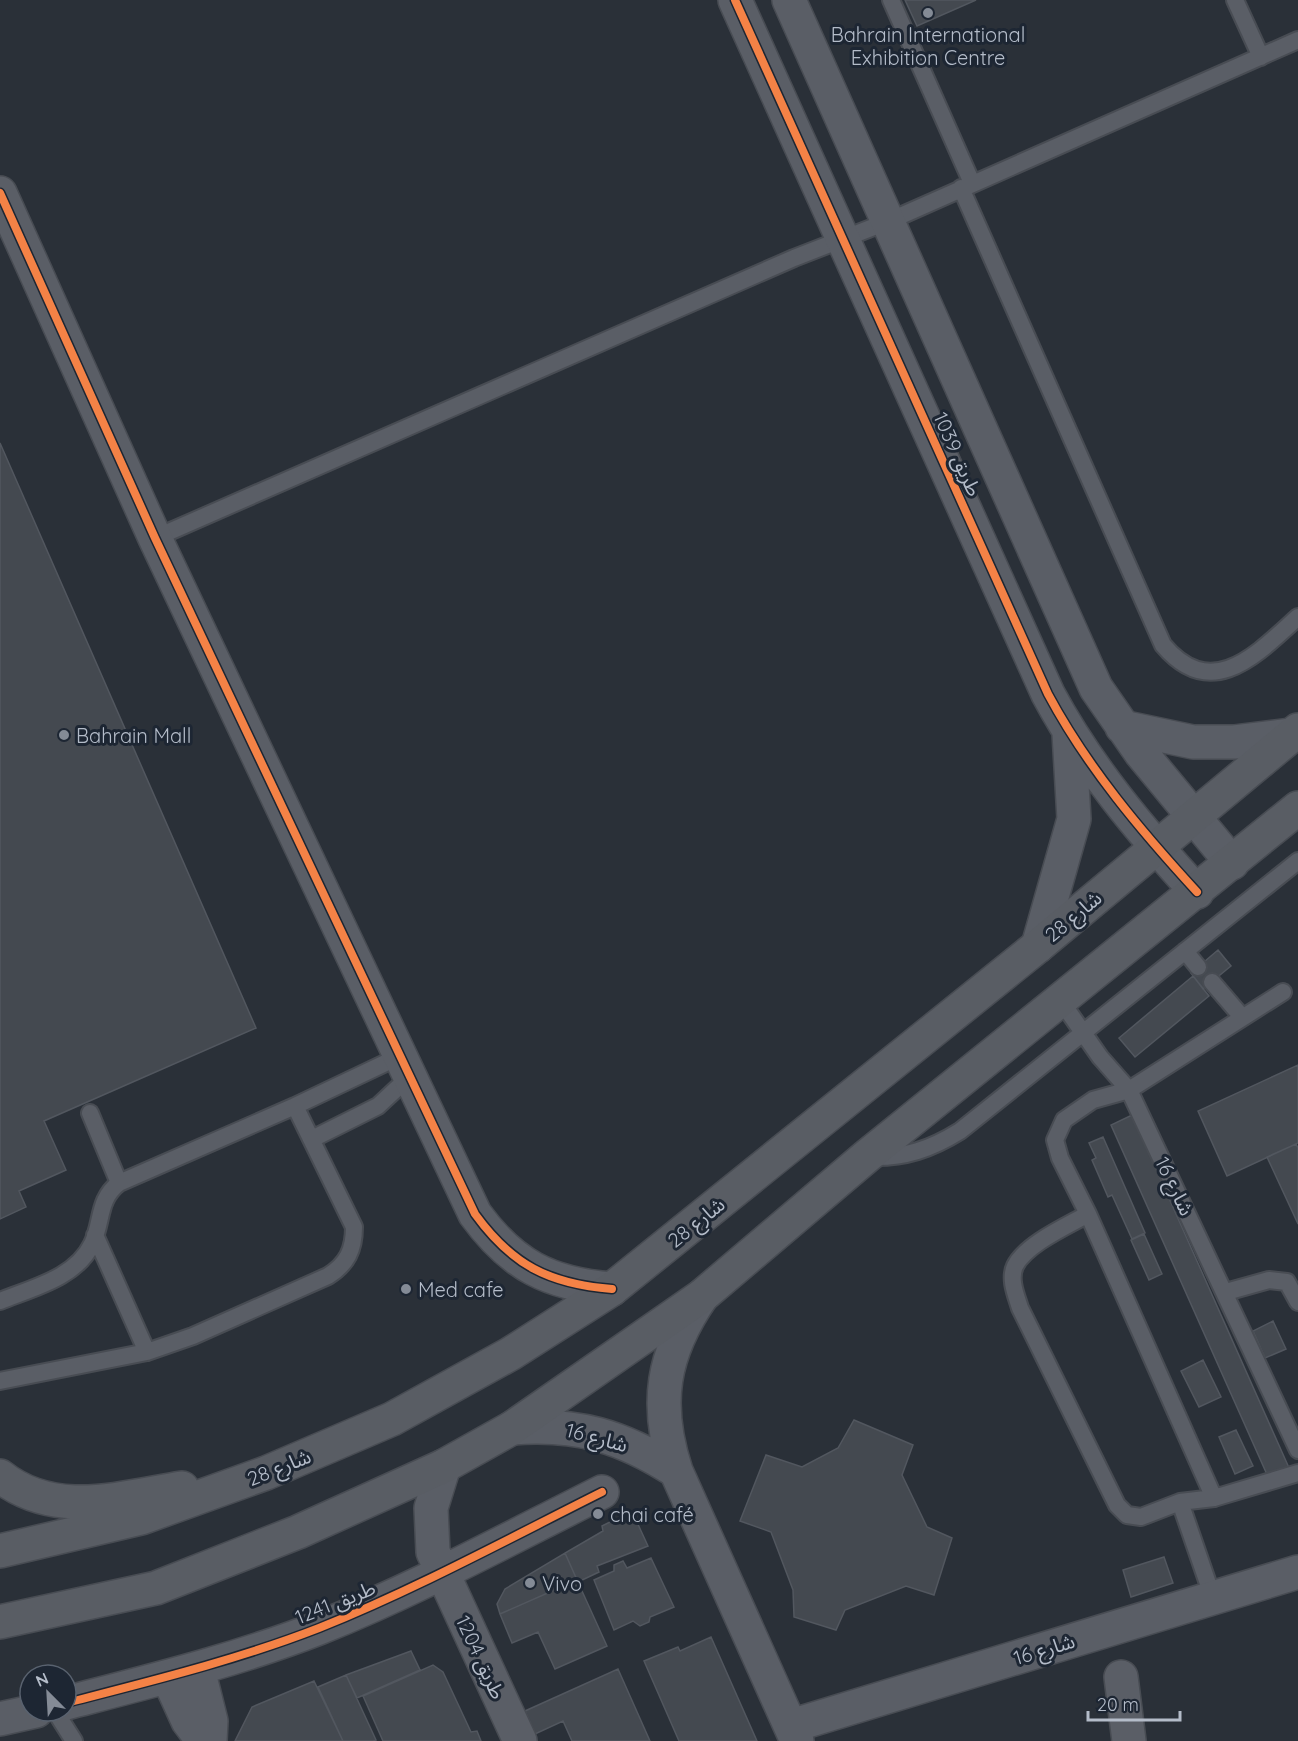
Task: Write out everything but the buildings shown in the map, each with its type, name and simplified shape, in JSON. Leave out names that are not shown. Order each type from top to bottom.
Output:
[{"type":"main road","name":"شارع 28","points":[[0,1551],[141,1518],[266,1473],[392,1419],[510,1354],[612,1289],[1038,946],[1295,733]]},
{"type":"main road","points":[[0,1622],[156,1588],[298,1532],[444,1466],[512,1428],[702,1296],[867,1156],[1197,892],[1298,808]]},
{"type":"main road","points":[[0,1476],[24,1492],[44,1499],[76,1503],[108,1500],[266,1473]]},
{"type":"street","name":"طريق 1039","points":[[735,0],[1048,694],[1069,733],[1155,847],[1197,892]]},
{"type":"street","name":"طريق 1039","points":[[789,0],[1096,688],[1122,727],[1232,863]]},
{"type":"street","points":[[0,193],[155,538],[403,1067],[475,1214],[491,1236],[511,1255],[533,1270],[558,1281],[612,1289]]},
{"type":"street","points":[[1122,727],[1193,742],[1234,742],[1295,733]]},
{"type":"street","points":[[1038,946],[1074,819],[1069,733]]},
{"type":"street","name":"شارع 16","points":[[702,1296],[684,1321],[672,1350],[664,1380],[663,1411],[667,1442],[676,1471],[794,1734],[1298,1572]]},
{"type":"street","name":"شارع 16","points":[[512,1428],[570,1427],[599,1433],[643,1451],[676,1471]]},
{"type":"street","points":[[441,1572],[430,1530],[431,1508],[444,1466]]},
{"type":"street","name":"طريق 1241","points":[[78,1700],[183,1673],[318,1628],[441,1572],[602,1492]]},
{"type":"street","name":"طريق 1204","points":[[441,1572],[520,1741]]},
{"type":"street","points":[[183,1673],[188,1721],[203,1741]]},
{"type":"street","points":[[183,1673],[211,1721],[210,1741]]},
{"type":"street","points":[[1121,1677],[1129,1741]]},
{"type":"street","points":[[0,1719],[18,1715]]},
{"type":"lane","points":[[891,0],[967,185],[1163,645],[1177,662],[1196,671],[1218,672],[1238,666],[1256,655],[1298,617]]},
{"type":"lane","points":[[1234,0],[1261,57]]},
{"type":"lane","points":[[155,538],[843,238],[889,221],[1298,40]]},
{"type":"lane","points":[[867,1156],[906,1155],[943,1142],[1083,1035],[1298,861]]},
{"type":"lane","points":[[1185,951],[1198,967]]},
{"type":"lane","points":[[1212,982],[1242,1017]]},
{"type":"lane","points":[[1215,1498],[1088,1215],[1060,1158],[1055,1140],[1064,1120],[1093,1100],[1129,1090],[1283,992]]},
{"type":"lane","name":"شارع 16","points":[[1061,1001],[1083,1035],[1129,1090],[1226,1292],[1298,1450]]},
{"type":"lane","points":[[0,1301],[72,1268],[86,1254],[95,1235],[103,1202],[119,1183],[295,1106],[403,1067]]},
{"type":"lane","points":[[312,1139],[378,1106],[403,1067]]},
{"type":"lane","points":[[0,1381],[147,1352],[193,1336],[328,1276],[341,1268],[354,1242],[354,1227],[295,1106]]},
{"type":"lane","points":[[90,1113],[119,1183]]},
{"type":"lane","points":[[1088,1215],[1058,1231],[1025,1254],[1014,1267],[1013,1282],[1015,1295],[1116,1505],[1127,1515],[1141,1517],[1180,1502],[1215,1498],[1298,1473]]},
{"type":"lane","points":[[95,1235],[147,1352]]},
{"type":"lane","points":[[1226,1292],[1269,1280],[1287,1282],[1298,1302]]},
{"type":"lane","points":[[1180,1502],[1213,1598]]},
{"type":"lane","points":[[63,1723],[74,1741]]},
{"type":"cycle path","points":[[735,0],[1048,694],[1063,721],[1116,798],[1197,892]]},
{"type":"cycle path","points":[[0,193],[155,538],[475,1214],[503,1247],[534,1269],[569,1282],[612,1289]]},
{"type":"cycle path","points":[[78,1700],[225,1660],[319,1628],[426,1580],[602,1492]]},
{"type":"place","name":"Bahrain International Exhibition Centre","points":[[928,13]]},
{"type":"place","name":"Bahrain Mall","points":[[64,735]]},
{"type":"place","name":"Med cafe","points":[[406,1289]]},
{"type":"place","name":"chai café","points":[[598,1514]]},
{"type":"place","name":"Vivo","points":[[530,1583]]}]
